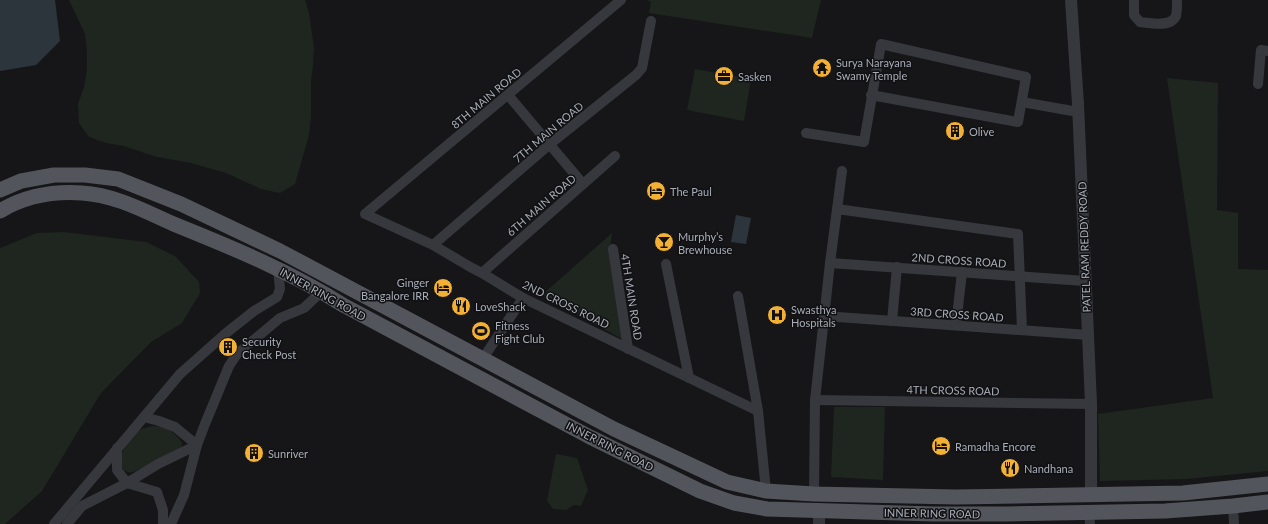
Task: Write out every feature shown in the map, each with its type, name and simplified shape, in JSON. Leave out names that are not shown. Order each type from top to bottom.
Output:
[{"type":"main road","name":"INNER RING ROAD","points":[[0,190],[21,181],[54,175],[85,175],[118,179],[181,204],[280,251],[482,360],[614,428],[727,482],[766,491],[814,494],[956,497],[1183,493],[1268,484]]},
{"type":"main road","name":"INNER RING ROAD","points":[[0,211],[25,199],[56,193],[83,193],[107,197],[130,204],[237,250],[278,270],[590,437],[700,491],[734,503],[819,517],[933,514],[1007,519],[1090,518],[1268,502]]},
{"type":"street","name":"8TH MAIN ROAD","points":[[366,214],[622,0]]},
{"type":"street","name":"PATEL RAM REDDY ROAD","points":[[1071,0],[1078,112],[1091,404],[1091,494]]},
{"type":"street","points":[[1134,0],[1134,15],[1140,22],[1162,24],[1172,21],[1176,16],[1177,0]]},
{"type":"street","name":"7TH MAIN ROAD","points":[[433,245],[550,144],[636,75],[642,68],[651,21]]},
{"type":"street","points":[[806,133],[864,142],[872,94],[881,44],[1026,77],[1018,122],[872,94]]},
{"type":"street","points":[[1258,84],[1261,50],[1268,51]]},
{"type":"street","points":[[508,95],[583,184]]},
{"type":"street","points":[[1022,102],[1078,112]]},
{"type":"street","name":"6TH MAIN ROAD","points":[[482,272],[615,156]]},
{"type":"street","points":[[814,494],[815,400],[842,171]]},
{"type":"street","points":[[837,210],[1018,234],[1022,330]]},
{"type":"street","name":"2ND CROSS ROAD","points":[[366,214],[433,245],[472,268],[482,272],[523,298],[758,411]]},
{"type":"street","name":"4TH MAIN ROAD","points":[[613,249],[628,349]]},
{"type":"street","name":"2ND CROSS ROAD","points":[[830,263],[1085,281]]},
{"type":"street","points":[[666,264],[689,378]]},
{"type":"street","points":[[892,321],[897,268]]},
{"type":"street","points":[[54,524],[180,374],[225,334],[254,311],[277,297],[280,288],[278,270]]},
{"type":"street","points":[[956,326],[962,272]]},
{"type":"street","points":[[171,524],[184,496],[205,424],[229,366],[236,354],[280,318],[304,308],[321,292]]},
{"type":"street","points":[[738,296],[758,411],[766,491]]},
{"type":"street","points":[[482,360],[523,298]]},
{"type":"street","name":"3RD CROSS ROAD","points":[[824,316],[1088,335]]},
{"type":"street","name":"4TH CROSS ROAD","points":[[815,400],[1091,404]]},
{"type":"street","points":[[144,417],[159,420],[175,427],[198,446]]},
{"type":"street","points":[[67,524],[82,506],[127,483],[158,464],[198,446]]},
{"type":"street","points":[[118,448],[117,470],[127,483],[157,492],[162,510],[163,524]]},
{"type":"street","points":[[1233,506],[1234,524]]},
{"type":"shaded area","points":[[0,0],[55,0],[60,41],[36,65],[0,71]]},
{"type":"shaded area","points":[[69,0],[305,0],[309,13],[314,48],[311,81],[311,117],[309,135],[295,184],[280,193],[261,189],[226,173],[191,163],[157,157],[124,146],[106,143],[89,137],[79,123],[78,104],[84,87],[87,69],[85,34]]},
{"type":"shaded area","points":[[647,0],[821,0],[812,38],[649,13],[651,2]]},
{"type":"shaded area","points":[[695,69],[751,79],[744,121],[687,110]]},
{"type":"shaded area","points":[[1167,78],[1218,83],[1217,210],[1238,213],[1238,269],[1268,270],[1268,471],[1186,479],[1100,481],[1098,414],[1213,398]]},
{"type":"shaded area","points":[[736,215],[751,218],[746,244],[731,242]]},
{"type":"shaded area","points":[[64,232],[146,242],[175,256],[199,282],[200,293],[182,323],[151,342],[101,393],[42,491],[5,524],[0,524],[0,248],[37,233]]},
{"type":"shaded area","points":[[612,233],[610,249],[622,339],[542,295]]},
{"type":"shaded area","points":[[834,407],[885,407],[883,480],[831,477]]},
{"type":"shaded area","points":[[153,426],[166,428],[173,433],[182,443],[180,450],[134,472],[124,470],[121,466],[121,456],[129,441],[139,430]]},
{"type":"shaded area","points":[[556,454],[577,458],[588,490],[581,506],[574,505],[566,510],[553,509],[547,501]]},
{"type":"place","name":"Surya Narayana Swamy Temple","points":[[822,68]]},
{"type":"place","name":"Sasken","points":[[724,76]]},
{"type":"place","name":"Olive","points":[[955,131]]},
{"type":"place","name":"The Paul","points":[[656,191]]},
{"type":"place","name":"Murphy’s Brewhouse","points":[[664,242]]},
{"type":"place","name":"Ginger Bangalore IRR","points":[[443,288]]},
{"type":"place","name":"LoveShack","points":[[461,306]]},
{"type":"place","name":"Swasthya Hospitals","points":[[777,315]]},
{"type":"place","name":"Fitness Fight Club","points":[[481,331]]},
{"type":"place","name":"Security Check Post","points":[[228,347]]},
{"type":"place","name":"Ramadha Encore","points":[[941,446]]},
{"type":"place","name":"Sunriver","points":[[254,453]]},
{"type":"place","name":"Nandhana","points":[[1010,468]]}]
